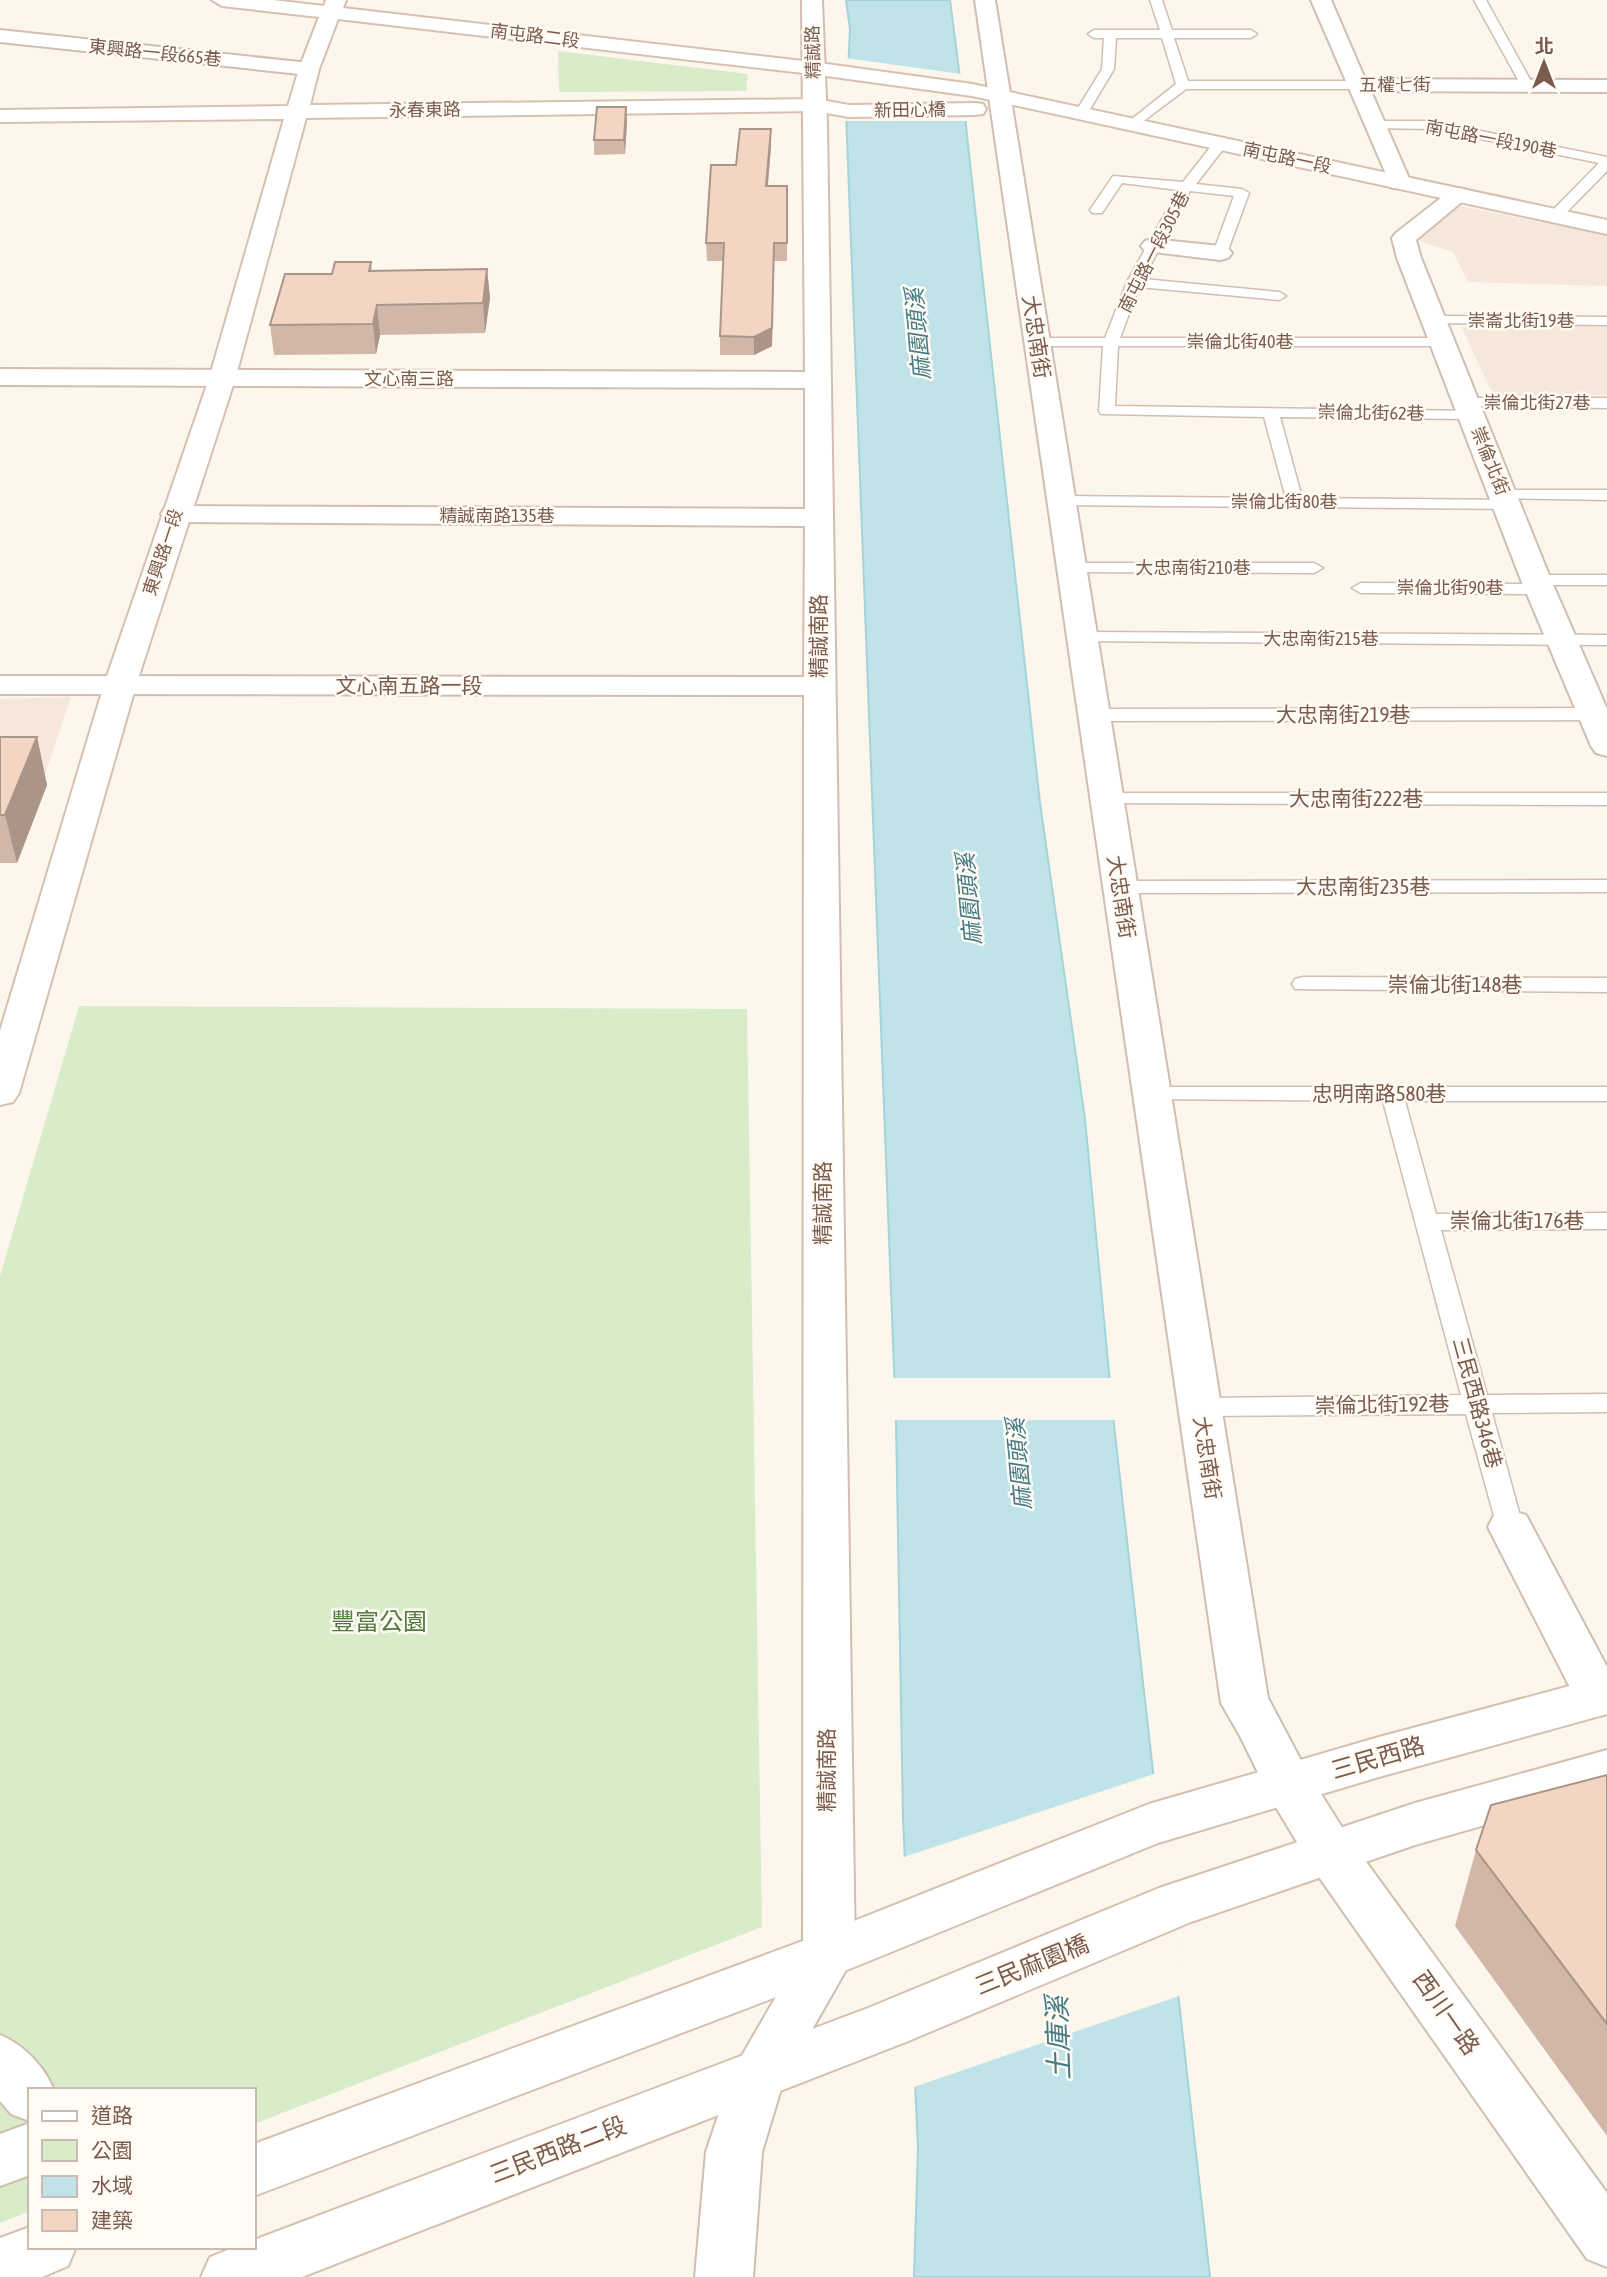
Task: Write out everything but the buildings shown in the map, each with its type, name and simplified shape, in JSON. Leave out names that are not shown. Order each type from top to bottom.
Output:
[{"type":"street","name":"南屯路二段","points":[[222,0],[334,6],[847,72]]},
{"type":"street","name":"精誠路","points":[[812,0],[815,105]]},
{"type":"street","name":"大忠南街","points":[[985,0],[985,100],[1037,342],[1245,1703],[1259,1724],[1288,1784]]},
{"type":"street","points":[[1321,0],[1400,183]]},
{"type":"street","name":"東興路一段","points":[[0,1093],[120,685],[174,514],[222,379],[309,69],[334,6]]},
{"type":"street","name":"東興路一段665巷","points":[[0,36],[309,69]]},
{"type":"street","name":"新田心橋","points":[[847,72],[985,100]]},
{"type":"street","name":"五權七街","points":[[1358,85],[1607,86]]},
{"type":"street","name":"新田心橋","points":[[849,111],[985,100]]},
{"type":"street","name":"南屯路一段","points":[[985,100],[1032,102],[1607,227]]},
{"type":"street","name":"永春東路","points":[[0,116],[815,105],[849,111]]},
{"type":"street","name":"精誠南路","points":[[815,105],[829,1954]]},
{"type":"street","name":"崇倫北街","points":[[1459,195],[1404,238],[1537,584],[1600,714],[1607,746]]},
{"type":"street","points":[[1153,246],[1220,254]]},
{"type":"street","name":"文心南三路","points":[[0,377],[817,380]]},
{"type":"street","name":"精誠南路135巷","points":[[174,514],[819,518]]},
{"type":"street","name":"文心南五路一段","points":[[0,685],[819,686]]},
{"type":"street","name":"三民西路346巷","points":[[1510,1527],[1603,1696]]},
{"type":"street","name":"三民西路","points":[[829,1954],[1149,1825],[1603,1696]]},
{"type":"street","points":[[1330,1852],[1415,1824],[1607,1770]]},
{"type":"street","name":"西川一路","points":[[1288,1784],[1330,1852],[1607,2240]]},
{"type":"street","name":"三民麻園橋","points":[[887,2025],[1177,1904],[1330,1852]]},
{"type":"street","points":[[724,2277],[734,2152],[760,2071],[829,1954]]},
{"type":"street","points":[[256,2169],[829,1954]]},
{"type":"street","name":"三民西路二段","points":[[230,2277],[760,2071],[887,2025]]},
{"type":"street","points":[[0,2060],[28,2094]]},
{"type":"street","points":[[0,2160],[28,2150]]},
{"type":"street","points":[[0,2266],[43,2249]]},
{"type":"lane","points":[[1133,125],[1183,85],[1156,0]]},
{"type":"lane","points":[[1480,0],[1527,85]]},
{"type":"lane","points":[[1094,34],[1251,34]]},
{"type":"lane","points":[[1081,113],[1108,69],[1110,34]]},
{"type":"lane","name":"五權七街","points":[[1183,85],[1358,85]]},
{"type":"lane","name":"南屯路一段190巷","points":[[1375,125],[1432,125],[1607,162]]},
{"type":"lane","name":"南屯路一段305巷","points":[[1107,411],[1111,342],[1134,282],[1186,187],[1221,143]]},
{"type":"lane","name":"南屯路一段190巷","points":[[1555,216],[1607,162]]},
{"type":"lane","points":[[1097,210],[1118,179],[1242,193],[1220,254]]},
{"type":"lane","points":[[1134,282],[1279,296]]},
{"type":"lane","name":"崇崙北街19巷","points":[[1439,331],[1607,321]]},
{"type":"lane","name":"崇倫北街40巷","points":[[1037,342],[1439,331]]},
{"type":"lane","name":"崇倫北街27巷","points":[[1468,408],[1607,403]]},
{"type":"lane","name":"崇倫北街62巷","points":[[1107,411],[1271,412],[1468,408]]},
{"type":"lane","points":[[1271,412],[1295,502]]},
{"type":"lane","name":"崇倫北街80巷","points":[[1061,501],[1506,500],[1607,495]]},
{"type":"lane","name":"大忠南街210巷","points":[[1071,568],[1314,568]]},
{"type":"lane","points":[[1537,584],[1607,580]]},
{"type":"lane","name":"崇倫北街90巷","points":[[1362,588],[1537,584]]},
{"type":"lane","name":"大忠南街215巷","points":[[1081,637],[1607,640]]},
{"type":"lane","name":"大忠南街219巷","points":[[1093,715],[1600,714]]},
{"type":"lane","name":"大忠南街222巷","points":[[1106,799],[1607,799]]},
{"type":"lane","name":"大忠南街235巷","points":[[1119,887],[1607,886]]},
{"type":"lane","name":"崇倫北街148巷","points":[[1303,985],[1607,985]]},
{"type":"lane","name":"忠明南路580巷","points":[[1151,1094],[1607,1094]]},
{"type":"lane","name":"三民西路346巷","points":[[1392,1094],[1510,1527]]},
{"type":"lane","name":"崇倫北街176巷","points":[[1427,1222],[1607,1221]]},
{"type":"lane","name":"崇倫北街192巷","points":[[1199,1407],[1607,1403]]},
{"type":"shaded area","points":[[1460,206],[1607,235],[1607,286],[1468,282],[1453,252],[1413,239]]},
{"type":"shaded area","points":[[1607,326],[1607,395],[1494,396],[1461,327]]},
{"type":"shaded area","points":[[71,697],[15,863],[0,863],[0,699]]},
{"type":"green space","points":[[558,51],[748,74],[746,91],[559,92]]},
{"type":"green space","name":"豐富公園","points":[[79,1006],[747,1009],[762,1927],[256,2123],[256,2088],[28,2088],[28,2212],[0,2223],[0,1276]]},
{"type":"water","points":[[846,0],[950,0],[1040,803],[1085,1119],[1114,1425],[1210,2277],[914,2277],[918,2148],[903,1817],[896,1421],[846,112],[850,29]]},
{"type":"pier","points":[[845,58],[962,74],[969,121],[843,121]]},
{"type":"pier","points":[[891,1378],[1113,1378],[1117,1420],[893,1420]]},
{"type":"pier","points":[[1157,1773],[1182,1995],[911,2088],[901,1858]]},
{"type":"water label","name":"麻園頭溪","points":[[918,334]]},
{"type":"water label","name":"麻園頭溪","points":[[969,899]]},
{"type":"water label","name":"麻園頭溪","points":[[1019,1464]]},
{"type":"water label","name":"土庫溪","points":[[1058,2038]]}]
